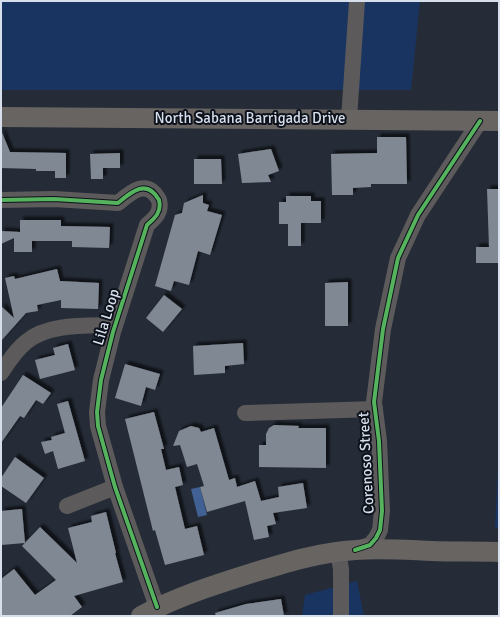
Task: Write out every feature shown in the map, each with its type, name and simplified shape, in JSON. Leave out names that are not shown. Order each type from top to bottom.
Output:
[{"type":"main road","name":"North Sabana Barrigada Drive","points":[[1,117],[490,121]]},
{"type":"main road","points":[[149,612],[203,589],[292,561],[346,551],[391,549],[499,552]]},
{"type":"street","points":[[349,119],[357,1]]},
{"type":"street","name":"Corenoso Street","points":[[346,551],[370,545],[380,530],[382,511],[379,441],[374,402],[383,329],[398,258],[418,215],[490,121]]},
{"type":"street","name":"Lila Loop","points":[[1,200],[54,199],[118,203],[136,189],[144,188],[150,190],[158,197],[160,204],[159,212],[155,219],[146,225],[115,325],[101,380],[97,412],[98,426],[149,612]]},
{"type":"street","points":[[1,373],[19,348],[27,340],[36,336],[65,327],[115,325]]},
{"type":"street","points":[[245,413],[375,409]]},
{"type":"street","points":[[67,506],[115,487]]},
{"type":"street","points":[[341,616],[341,569],[346,551]]},
{"type":"shaded area","points":[[1,1],[420,1],[411,90],[1,90]]},
{"type":"shaded area","points":[[499,448],[499,528],[495,528]]},
{"type":"shaded area","points":[[200,487],[207,515],[198,517],[191,489]]},
{"type":"shaded area","points":[[357,581],[364,616],[302,616],[305,595]]},
{"type":"building","points":[[1,130],[10,152],[66,153],[66,178],[55,178],[55,171],[1,168]]},
{"type":"building","points":[[377,137],[406,137],[407,184],[371,184],[371,187],[353,188],[353,195],[332,195],[331,154],[377,153]]},
{"type":"building","points":[[271,149],[279,171],[268,175],[271,182],[242,183],[238,154]]},
{"type":"building","points":[[120,153],[120,168],[103,168],[103,179],[91,179],[90,154]]},
{"type":"building","points":[[194,159],[221,159],[222,184],[194,184]]},
{"type":"building","points":[[487,189],[499,189],[499,263],[476,263],[476,247],[489,247]]},
{"type":"building","points":[[203,195],[203,203],[209,205],[207,211],[222,215],[210,255],[198,251],[189,285],[174,281],[171,291],[155,286],[175,215],[182,213],[184,203]]},
{"type":"building","points":[[286,196],[311,196],[311,201],[321,201],[321,223],[301,223],[301,246],[288,246],[288,224],[279,224],[279,202],[286,202]]},
{"type":"building","points":[[20,220],[61,220],[61,226],[110,227],[109,248],[72,247],[72,241],[32,241],[32,252],[14,252],[14,238],[1,244],[1,231],[20,232]]},
{"type":"building","points":[[57,269],[60,281],[99,283],[98,309],[61,308],[61,300],[37,305],[38,311],[26,313],[1,341],[1,306],[14,318],[5,278],[14,276],[15,279]]},
{"type":"building","points":[[348,282],[348,326],[325,326],[325,283]]},
{"type":"building","points":[[164,295],[182,309],[163,332],[146,318]]},
{"type":"building","points":[[243,343],[244,364],[225,366],[225,373],[194,375],[193,346]]},
{"type":"building","points":[[68,344],[75,370],[40,379],[35,360],[55,355],[53,348]]},
{"type":"building","points":[[125,364],[160,374],[155,390],[146,387],[141,406],[115,398]]},
{"type":"building","points":[[23,375],[51,393],[43,404],[36,400],[24,418],[20,416],[1,443],[1,408]]},
{"type":"building","points":[[68,401],[85,461],[58,469],[53,451],[45,454],[41,442],[52,440],[51,437],[65,433],[57,404]]},
{"type":"building","points":[[154,412],[164,449],[161,449],[166,470],[179,467],[183,485],[175,487],[185,529],[197,526],[204,555],[165,565],[155,530],[153,531],[125,419]]},
{"type":"building","points":[[274,425],[299,426],[298,428],[326,428],[326,468],[259,467],[259,445],[266,445],[266,434],[269,428]]},
{"type":"building","points":[[191,426],[199,428],[201,432],[214,428],[229,480],[235,478],[237,487],[255,481],[261,501],[279,497],[278,487],[303,483],[307,508],[273,513],[276,524],[267,526],[269,537],[254,540],[245,501],[207,512],[200,487],[204,486],[197,464],[187,467],[180,445],[173,446],[179,431]]},
{"type":"building","points":[[15,457],[44,478],[26,503],[1,486],[1,478]]},
{"type":"building","points":[[22,509],[25,543],[1,545],[1,511]]},
{"type":"building","points":[[106,512],[123,582],[74,596],[82,607],[70,616],[1,616],[1,579],[14,569],[35,595],[56,580],[22,546],[40,527],[77,563],[68,528],[92,522],[91,516]]},
{"type":"building","points":[[281,599],[284,616],[216,616],[215,613],[246,604]]},
{"type":"cycle path","points":[[355,550],[370,545],[380,530],[382,511],[379,441],[374,402],[383,329],[398,258],[418,215],[480,121]]},
{"type":"cycle path","points":[[1,200],[54,199],[118,203],[134,191],[144,188],[154,193],[159,200],[159,211],[147,225],[113,332],[101,380],[97,412],[98,426],[115,487],[157,607]]}]
